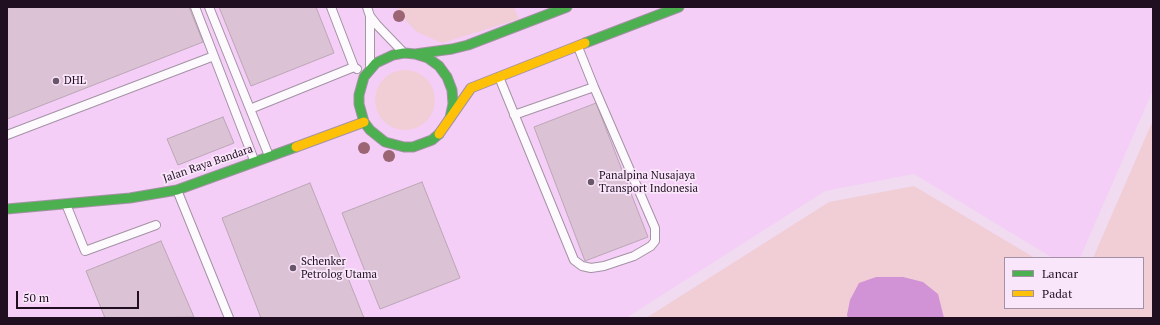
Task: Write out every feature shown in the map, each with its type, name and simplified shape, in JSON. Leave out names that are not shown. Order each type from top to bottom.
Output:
[{"type":"street","points":[[414,54],[452,49],[468,45],[567,7]]},
{"type":"street","points":[[450,118],[453,104],[452,90],[448,77],[439,66],[428,58],[404,53],[384,58],[367,73],[359,95],[360,113],[364,122],[373,134],[385,142],[404,147],[418,145],[432,140],[439,134],[471,88],[679,7]]},
{"type":"street","name":"Jalan Raya Bandara","points":[[7,209],[130,198],[177,190],[364,122]]},
{"type":"lane","points":[[195,7],[254,161]]},
{"type":"lane","points":[[209,7],[269,156]]},
{"type":"lane","points":[[331,7],[354,67],[367,73],[370,16]]},
{"type":"lane","points":[[367,7],[370,16],[382,32],[404,53]]},
{"type":"lane","points":[[499,76],[574,260],[582,266],[591,268],[604,266],[634,256],[651,246],[655,241],[655,228],[594,87],[578,46]]},
{"type":"lane","points":[[7,135],[214,56]]},
{"type":"lane","points":[[250,109],[354,67]]},
{"type":"lane","points":[[514,114],[594,87]]},
{"type":"lane","points":[[177,190],[228,318]]},
{"type":"lane","points":[[66,204],[85,251],[156,225]]},
{"type":"shaded area","points":[[7,7],[1153,7],[1153,90],[1080,257],[1051,257],[914,174],[825,191],[626,318],[7,318]]},
{"type":"shaded area","points":[[397,7],[514,7],[519,19],[442,43],[417,32],[407,22]]},
{"type":"shaded area","points":[[405,70],[421,75],[426,79],[430,84],[435,100],[430,116],[426,121],[421,125],[405,130],[389,125],[384,121],[380,116],[375,100],[380,84],[384,79],[389,75]]},
{"type":"shaded area","points":[[1153,120],[1153,318],[646,318],[829,202],[914,186],[1033,257],[1004,257],[1004,309],[1144,309],[1144,257],[1093,257]]},
{"type":"shaded area","points":[[876,277],[903,277],[923,282],[938,294],[944,318],[848,318],[847,315],[850,300],[859,283]]},
{"type":"building","name":"DHL","points":[[7,7],[189,7],[203,42],[7,119]]},
{"type":"building","points":[[219,7],[316,7],[334,53],[251,86]]},
{"type":"building","name":"Panalpina Nusajaya Transport Indonesia","points":[[596,103],[648,237],[585,261],[534,127]]},
{"type":"building","points":[[223,117],[234,143],[178,165],[167,139]]},
{"type":"building","points":[[422,182],[460,278],[380,309],[342,213]]},
{"type":"building","name":"Schenker Petrolog Utama","points":[[310,183],[364,318],[261,318],[222,218]]},
{"type":"building","points":[[161,241],[194,317],[105,318],[86,271]]},
{"type":"traffic: fast","points":[[415,54],[452,49],[468,45],[567,7]]},
{"type":"traffic: fast","points":[[585,43],[679,7]]},
{"type":"traffic: fast","points":[[439,134],[432,140],[413,147],[404,147],[385,142],[370,130],[364,122],[359,104],[359,95],[364,77],[376,63],[393,55],[404,53],[415,54],[428,58],[439,66],[447,77],[452,90],[453,104],[450,118]]},
{"type":"traffic: fast","points":[[7,209],[130,198],[177,190],[296,147]]},
{"type":"traffic: slow","points":[[439,134],[471,88],[585,43]]},
{"type":"traffic: slow","points":[[296,147],[364,122]]},
{"type":"place","name":"DHL","points":[[56,81]]},
{"type":"place","name":"Panalpina Nusajaya Transport Indonesia","points":[[591,182]]},
{"type":"place","name":"Schenker Petrolog Utama","points":[[293,268]]}]
